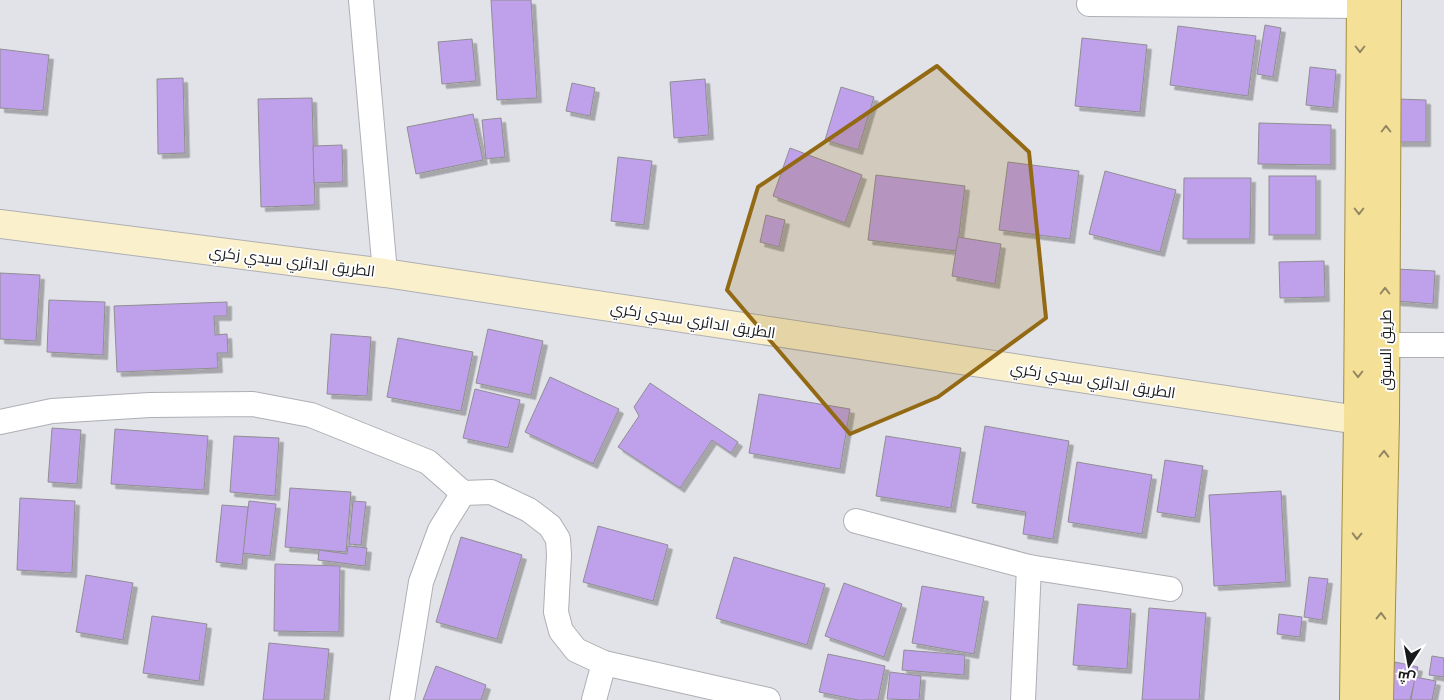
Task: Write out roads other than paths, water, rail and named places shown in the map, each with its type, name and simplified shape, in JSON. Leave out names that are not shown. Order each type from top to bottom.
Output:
[{"type":"main road","name":"طريق السوق","points":[[1379,700],[1385,420],[1387,0]]},
{"type":"main road","name":"طريق السوق","points":[[1354,700],[1361,3]]},
{"type":"street","points":[[362,0],[385,273]]},
{"type":"street","points":[[1089,4],[1361,3]]},
{"type":"street","name":"الطريق الدائري سيدي زكري","points":[[0,224],[385,273],[1358,420],[1385,420]]},
{"type":"street","points":[[1385,345],[1444,344]]},
{"type":"street","points":[[0,422],[52,412],[150,405],[253,404],[311,415],[428,462],[463,494],[491,492],[529,510],[550,526],[558,540],[556,612],[560,631],[576,650],[604,663],[768,700]]},
{"type":"street","points":[[402,700],[421,582],[440,530],[463,494]]},
{"type":"street","points":[[856,521],[1029,567],[1170,589]]},
{"type":"street","points":[[1023,700],[1029,567]]},
{"type":"street","points":[[594,700],[604,663]]}]
